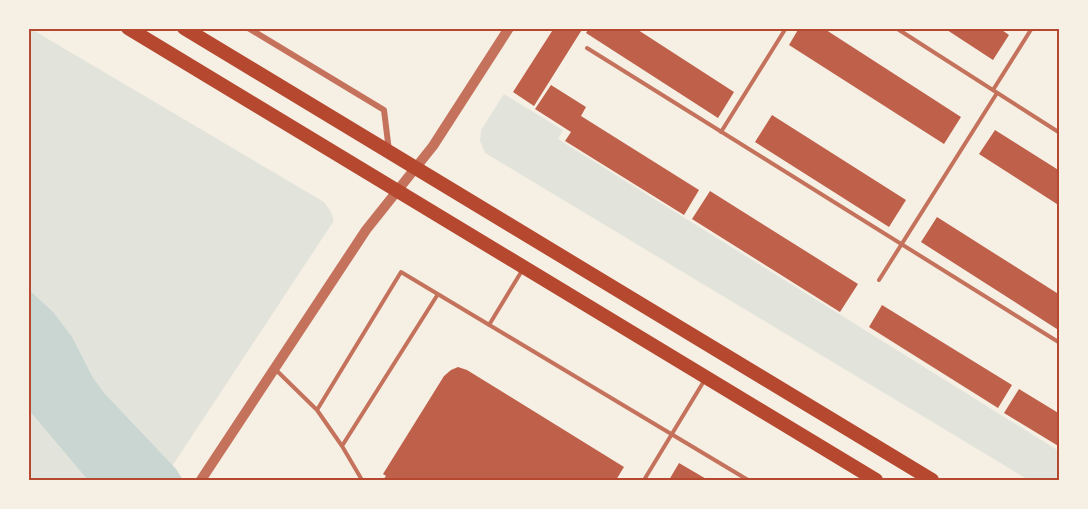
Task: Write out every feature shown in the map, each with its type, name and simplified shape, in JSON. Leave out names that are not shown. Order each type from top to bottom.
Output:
[{"type":"main road","points":[[128,28],[876,480]]},
{"type":"main road","points":[[184,28],[932,480]]},
{"type":"street","points":[[248,28],[384,110],[388,152]]},
{"type":"street","points":[[201,480],[366,230],[433,146],[509,28]]},
{"type":"lane","points":[[720,132],[786,28]]},
{"type":"lane","points":[[896,28],[1059,133]]},
{"type":"lane","points":[[879,280],[1032,28]]},
{"type":"lane","points":[[587,48],[1059,344]]},
{"type":"lane","points":[[489,325],[524,268]]},
{"type":"lane","points":[[317,410],[401,272],[748,480]]},
{"type":"lane","points":[[342,446],[438,294]]},
{"type":"lane","points":[[274,369],[317,410],[362,480]]},
{"type":"lane","points":[[644,480],[706,378]]},
{"type":"shaded area","points":[[28,29],[324,202],[333,216],[333,222],[163,480],[29,480]]},
{"type":"shaded area","points":[[504,94],[563,130],[558,139],[1059,451],[1059,480],[1029,480],[485,153],[480,141],[481,130]]},
{"type":"shaded area","points":[[29,290],[53,312],[72,337],[93,378],[105,394],[176,469],[183,480],[88,480],[29,410]]},
{"type":"building","points":[[554,28],[583,28],[534,106],[513,92]]},
{"type":"building","points":[[589,28],[635,28],[734,92],[718,118],[586,33]]},
{"type":"building","points":[[799,28],[823,28],[961,117],[944,144],[789,45]]},
{"type":"building","points":[[944,28],[999,28],[1009,35],[993,60]]},
{"type":"building","points":[[551,85],[586,107],[581,116],[699,190],[684,215],[565,141],[571,132],[535,109]]},
{"type":"building","points":[[772,115],[906,200],[889,227],[755,142]]},
{"type":"building","points":[[995,130],[1060,171],[1060,206],[979,154]]},
{"type":"building","points":[[710,191],[858,284],[840,312],[692,219]]},
{"type":"building","points":[[937,217],[1060,295],[1060,331],[921,242]]},
{"type":"building","points":[[882,305],[1012,385],[998,408],[869,327]]},
{"type":"building","points":[[458,367],[467,370],[624,467],[616,480],[383,480],[386,476],[383,474],[444,376]]},
{"type":"building","points":[[1019,389],[1060,414],[1060,447],[1004,413]]},
{"type":"building","points":[[679,463],[708,480],[669,480]]}]
